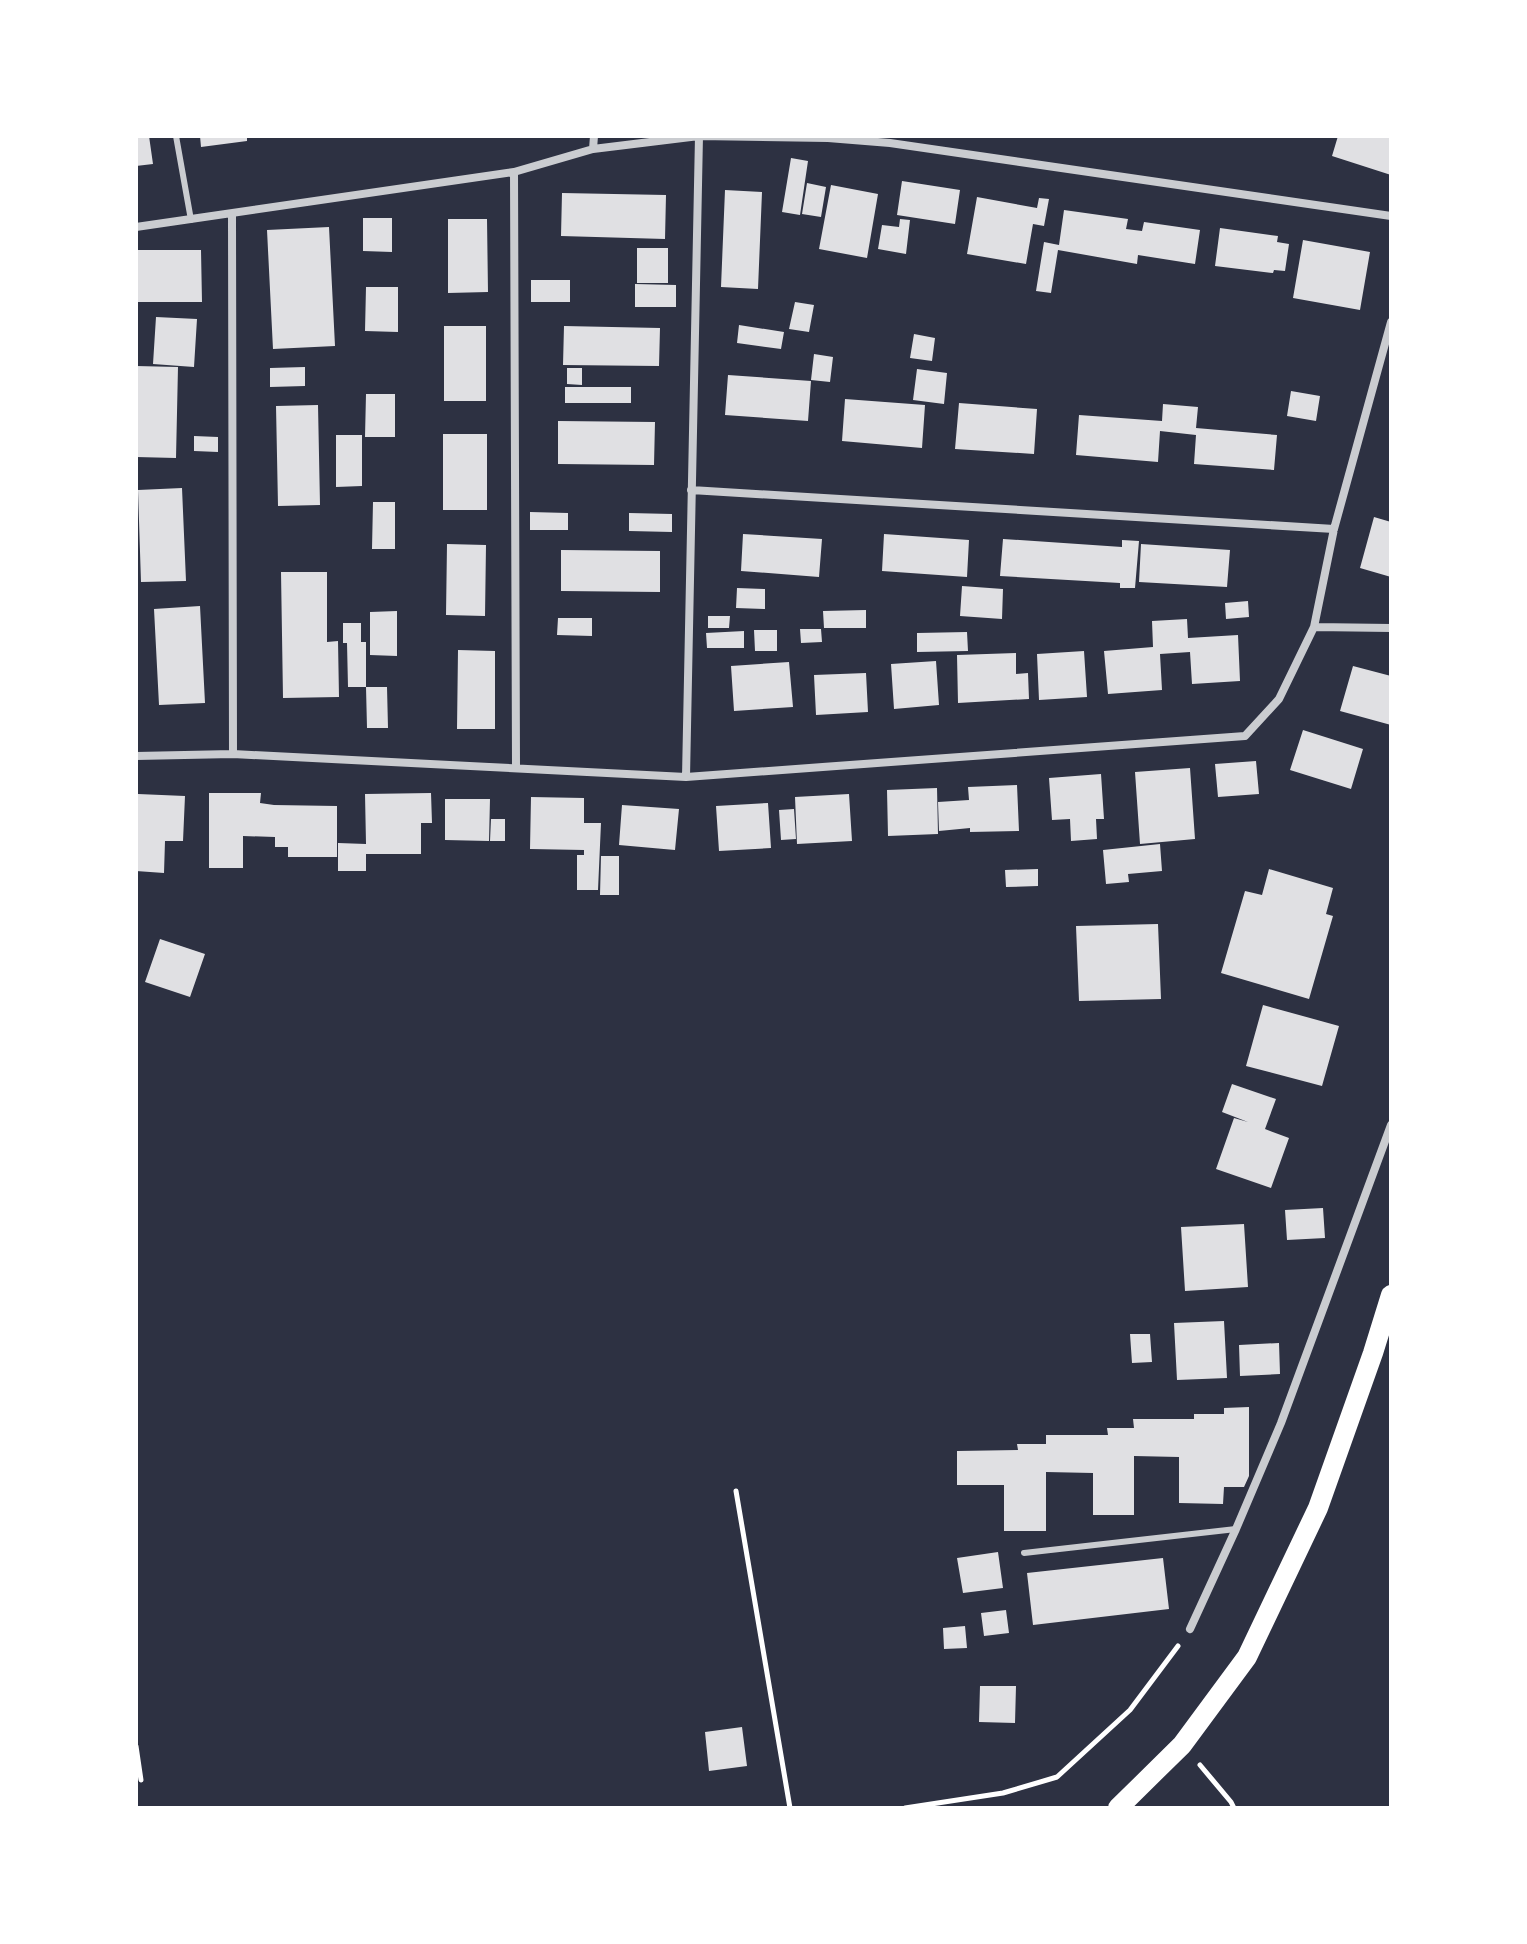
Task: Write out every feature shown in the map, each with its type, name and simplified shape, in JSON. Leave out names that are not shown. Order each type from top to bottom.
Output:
[{"type":"main road","points":[[1118,1808],[1182,1745],[1247,1657],[1318,1508],[1391,1295]]},
{"type":"street","points":[[593,149],[594,136]]},
{"type":"street","points":[[136,227],[514,172],[593,149],[699,136],[828,138],[890,143],[1391,216]]},
{"type":"street","points":[[686,777],[699,136]]},
{"type":"street","points":[[514,172],[516,767]]},
{"type":"street","points":[[232,214],[233,754]]},
{"type":"street","points":[[136,756],[233,754],[686,777],[1245,736],[1279,699],[1314,627],[1334,529],[1391,322]]},
{"type":"street","points":[[691,490],[1334,529]]},
{"type":"street","points":[[1314,627],[1391,628]]},
{"type":"street","points":[[1190,1629],[1281,1423],[1391,1125]]},
{"type":"lane","points":[[176,136],[191,220]]},
{"type":"lane","points":[[1024,1553],[1236,1529]]},
{"type":"path","points":[[736,1491],[790,1808]]},
{"type":"path","points":[[905,1808],[1003,1793],[1057,1777],[1130,1710],[1190,1629]]},
{"type":"path","points":[[1182,1745],[1234,1808]]},
{"type":"path","points":[[136,1746],[141,1780]]},
{"type":"building","points":[[136,136],[149,136],[153,164],[136,166]]},
{"type":"building","points":[[200,136],[247,136],[247,141],[201,147]]},
{"type":"building","points":[[1338,136],[1391,136],[1391,175],[1332,156]]},
{"type":"building","points":[[791,158],[808,161],[800,215],[782,212]]},
{"type":"building","points":[[902,181],[960,190],[955,224],[897,215]]},
{"type":"building","points":[[807,183],[826,187],[821,217],[802,214]]},
{"type":"building","points":[[831,185],[878,194],[867,258],[819,249]]},
{"type":"building","points":[[725,190],[762,192],[758,289],[721,287]]},
{"type":"building","points":[[562,193],[666,195],[665,239],[561,236]]},
{"type":"building","points":[[977,197],[1037,208],[1039,198],[1049,199],[1044,226],[1033,224],[1026,264],[967,254]]},
{"type":"building","points":[[1064,210],[1128,219],[1126,229],[1142,231],[1144,222],[1200,230],[1195,264],[1138,255],[1137,264],[1058,250],[1051,293],[1036,291],[1044,242],[1059,245]]},
{"type":"building","points":[[363,218],[392,218],[392,252],[363,251]]},
{"type":"building","points":[[448,219],[487,219],[488,292],[448,293]]},
{"type":"building","points":[[900,219],[910,220],[906,254],[878,249],[882,225],[899,227]]},
{"type":"building","points":[[329,227],[335,346],[273,349],[267,230]]},
{"type":"building","points":[[1220,228],[1278,236],[1277,242],[1289,244],[1285,271],[1274,270],[1273,273],[1215,266]]},
{"type":"building","points":[[1303,240],[1370,252],[1360,310],[1293,298]]},
{"type":"building","points":[[637,248],[668,248],[668,283],[637,283]]},
{"type":"building","points":[[136,250],[201,250],[202,302],[136,302]]},
{"type":"building","points":[[531,280],[570,280],[570,302],[531,302]]},
{"type":"building","points":[[635,284],[676,285],[676,307],[635,307]]},
{"type":"building","points":[[366,287],[398,287],[398,332],[365,331]]},
{"type":"building","points":[[795,302],[814,305],[809,332],[789,329]]},
{"type":"building","points":[[156,317],[197,319],[194,367],[153,364]]},
{"type":"building","points":[[739,325],[784,332],[781,349],[737,343]]},
{"type":"building","points":[[444,326],[486,326],[486,401],[444,401]]},
{"type":"building","points":[[564,326],[660,328],[659,366],[563,365]]},
{"type":"building","points":[[914,334],[935,338],[932,361],[910,358]]},
{"type":"building","points":[[814,354],[833,357],[830,382],[811,380]]},
{"type":"building","points":[[136,366],[178,367],[176,458],[136,457]]},
{"type":"building","points":[[305,367],[305,386],[270,387],[270,368]]},
{"type":"building","points":[[567,368],[582,368],[582,385],[567,384]]},
{"type":"building","points":[[917,369],[947,373],[944,404],[913,400]]},
{"type":"building","points":[[728,375],[811,381],[808,421],[725,415]]},
{"type":"building","points":[[565,387],[631,387],[631,403],[565,403]]},
{"type":"building","points":[[1291,391],[1320,396],[1316,421],[1287,416]]},
{"type":"building","points":[[366,394],[395,394],[395,437],[365,437]]},
{"type":"building","points":[[845,399],[925,405],[922,448],[842,441]]},
{"type":"building","points":[[959,403],[1037,409],[1034,454],[955,449]]},
{"type":"building","points":[[1163,404],[1198,407],[1196,428],[1277,435],[1274,470],[1194,464],[1196,435],[1160,431],[1158,462],[1076,455],[1079,415],[1162,421]]},
{"type":"building","points":[[318,405],[320,505],[278,506],[276,406]]},
{"type":"building","points":[[558,421],[655,422],[654,465],[558,464]]},
{"type":"building","points":[[443,434],[487,434],[487,510],[443,510]]},
{"type":"building","points":[[336,435],[362,435],[362,486],[336,487]]},
{"type":"building","points":[[194,436],[218,437],[218,452],[194,451]]},
{"type":"building","points":[[182,488],[186,581],[141,582],[138,490]]},
{"type":"building","points":[[373,502],[395,502],[395,549],[372,549]]},
{"type":"building","points":[[530,512],[568,513],[568,530],[530,530]]},
{"type":"building","points":[[629,513],[672,514],[672,532],[629,531]]},
{"type":"building","points":[[1374,517],[1391,522],[1391,577],[1360,568]]},
{"type":"building","points":[[743,534],[822,539],[819,577],[741,571]]},
{"type":"building","points":[[884,534],[969,540],[967,577],[882,571]]},
{"type":"building","points":[[1003,539],[1122,547],[1122,540],[1139,541],[1135,588],[1120,588],[1120,583],[1000,576]]},
{"type":"building","points":[[447,544],[486,545],[485,616],[446,615]]},
{"type":"building","points":[[1141,544],[1230,550],[1227,587],[1139,582]]},
{"type":"building","points":[[561,550],[660,551],[660,592],[561,591]]},
{"type":"building","points":[[281,572],[327,572],[327,642],[338,641],[339,697],[283,698]]},
{"type":"building","points":[[962,586],[1003,589],[1002,619],[960,616]]},
{"type":"building","points":[[737,588],[765,589],[765,609],[736,608]]},
{"type":"building","points":[[1248,601],[1249,617],[1226,619],[1225,603]]},
{"type":"building","points":[[200,606],[205,703],[159,705],[154,609]]},
{"type":"building","points":[[866,610],[866,628],[824,628],[823,611]]},
{"type":"building","points":[[397,611],[397,656],[370,655],[370,612]]},
{"type":"building","points":[[708,616],[730,616],[729,628],[708,628]]},
{"type":"building","points":[[558,618],[592,618],[592,636],[557,635]]},
{"type":"building","points":[[1187,619],[1188,638],[1238,635],[1240,681],[1192,684],[1190,652],[1160,654],[1162,690],[1108,694],[1104,651],[1153,647],[1152,621]]},
{"type":"building","points":[[343,623],[361,623],[361,642],[366,642],[366,687],[348,687],[347,643],[343,643]]},
{"type":"building","points":[[800,629],[821,629],[822,642],[801,643]]},
{"type":"building","points":[[754,630],[777,630],[777,651],[755,651]]},
{"type":"building","points":[[744,631],[744,648],[707,648],[706,633]]},
{"type":"building","points":[[967,632],[968,651],[917,652],[917,633]]},
{"type":"building","points":[[458,650],[495,651],[495,729],[457,729]]},
{"type":"building","points":[[1084,651],[1087,697],[1039,700],[1037,654]]},
{"type":"building","points":[[1016,653],[1016,674],[1028,673],[1029,699],[958,703],[957,655]]},
{"type":"building","points":[[936,661],[939,705],[894,709],[891,664]]},
{"type":"building","points":[[789,662],[793,707],[734,711],[731,666]]},
{"type":"building","points":[[1353,666],[1391,676],[1391,725],[1340,711]]},
{"type":"building","points":[[866,673],[868,712],[816,715],[814,675]]},
{"type":"building","points":[[366,687],[387,687],[388,728],[367,728]]},
{"type":"building","points":[[1303,730],[1363,749],[1351,789],[1290,770]]},
{"type":"building","points":[[1256,761],[1259,794],[1218,797],[1215,764]]},
{"type":"building","points":[[1190,768],[1195,839],[1140,844],[1135,772]]},
{"type":"building","points":[[1101,774],[1104,819],[1096,819],[1097,839],[1071,841],[1070,819],[1052,820],[1049,778]]},
{"type":"building","points":[[1017,785],[1019,831],[970,832],[970,828],[939,831],[938,802],[969,800],[968,787]]},
{"type":"building","points":[[937,788],[938,834],[888,836],[887,790]]},
{"type":"building","points":[[209,793],[261,793],[260,803],[274,805],[337,806],[337,857],[288,857],[288,847],[275,847],[275,837],[243,836],[243,868],[209,868]]},
{"type":"building","points":[[431,793],[432,823],[421,823],[421,854],[366,854],[366,871],[338,871],[338,843],[366,844],[365,794]]},
{"type":"building","points":[[138,794],[185,796],[183,841],[165,841],[164,873],[136,871]]},
{"type":"building","points":[[849,794],[852,841],[797,844],[795,797]]},
{"type":"building","points":[[531,797],[584,798],[584,823],[601,823],[598,890],[577,890],[577,855],[584,855],[584,850],[530,849]]},
{"type":"building","points":[[445,799],[490,799],[489,841],[445,840]]},
{"type":"building","points":[[768,803],[771,848],[719,851],[716,806]]},
{"type":"building","points":[[622,805],[679,809],[675,850],[619,845]]},
{"type":"building","points":[[794,809],[796,839],[781,840],[779,810]]},
{"type":"building","points":[[491,819],[505,819],[505,841],[490,841]]},
{"type":"building","points":[[1160,844],[1162,871],[1128,874],[1129,882],[1106,884],[1103,850]]},
{"type":"building","points":[[601,856],[619,856],[619,895],[600,895]]},
{"type":"building","points":[[1038,869],[1038,886],[1006,887],[1005,870]]},
{"type":"building","points":[[1269,869],[1333,888],[1326,914],[1333,916],[1309,999],[1221,973],[1245,891],[1262,895]]},
{"type":"building","points":[[1158,924],[1161,999],[1079,1001],[1076,926]]},
{"type":"building","points":[[160,939],[205,954],[190,997],[145,982]]},
{"type":"building","points":[[1263,1005],[1339,1026],[1322,1086],[1246,1066]]},
{"type":"building","points":[[1232,1084],[1276,1099],[1265,1129],[1289,1138],[1271,1188],[1216,1169],[1234,1118],[1248,1122],[1222,1112]]},
{"type":"building","points":[[1323,1208],[1325,1238],[1287,1240],[1285,1210]]},
{"type":"building","points":[[1244,1224],[1248,1287],[1185,1291],[1181,1227]]},
{"type":"building","points":[[1224,1321],[1227,1378],[1177,1380],[1174,1323]]},
{"type":"building","points":[[1130,1334],[1150,1334],[1152,1362],[1132,1363]]},
{"type":"building","points":[[1279,1343],[1280,1374],[1240,1376],[1239,1345]]},
{"type":"building","points":[[1249,1407],[1249,1476],[1244,1487],[1224,1487],[1223,1504],[1179,1503],[1179,1457],[1134,1456],[1134,1515],[1093,1515],[1093,1473],[1046,1472],[1046,1531],[1004,1531],[1004,1485],[957,1485],[957,1451],[1018,1450],[1017,1444],[1046,1444],[1046,1435],[1108,1435],[1107,1428],[1134,1428],[1133,1419],[1194,1419],[1194,1414],[1224,1414],[1224,1408]]},
{"type":"building","points":[[998,1552],[1003,1588],[963,1593],[957,1558]]},
{"type":"building","points":[[1163,1558],[1169,1609],[1033,1625],[1027,1573]]},
{"type":"building","points":[[1006,1610],[1009,1633],[984,1636],[981,1613]]},
{"type":"building","points":[[965,1626],[967,1648],[944,1649],[943,1628]]},
{"type":"building","points":[[980,1686],[1016,1686],[1015,1723],[979,1722]]},
{"type":"building","points":[[742,1727],[747,1766],[709,1771],[705,1732]]}]
